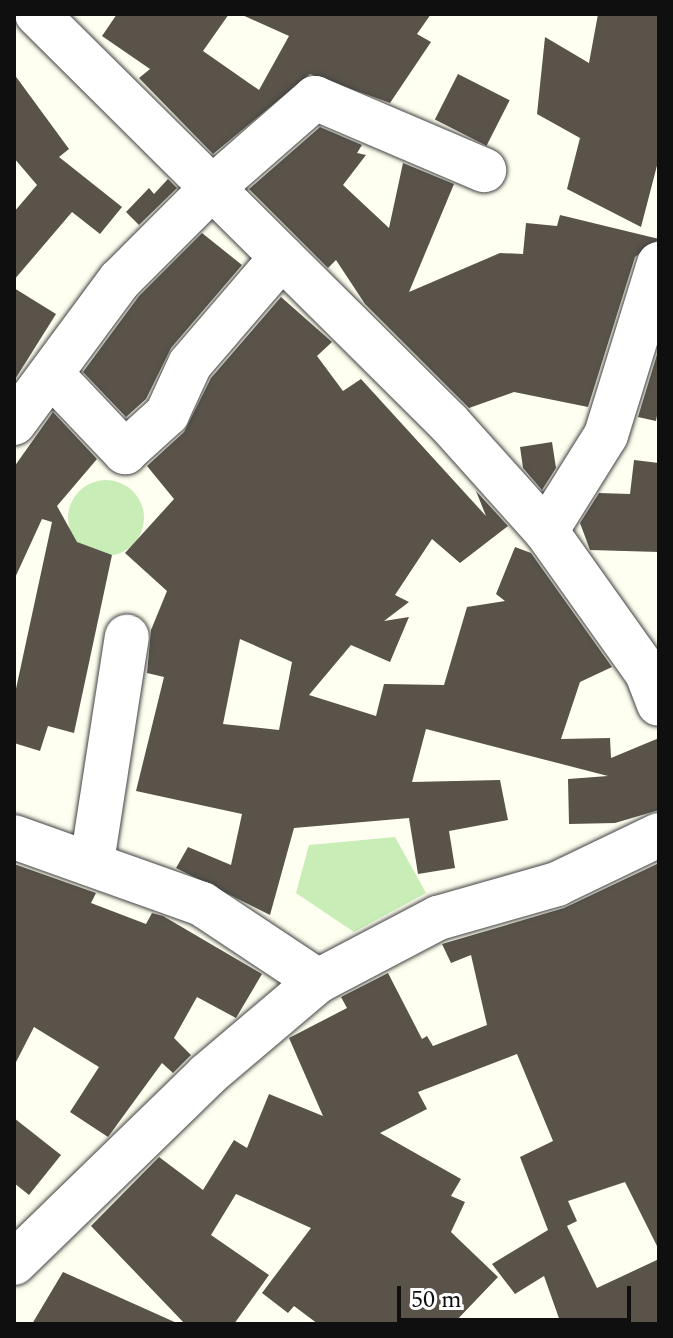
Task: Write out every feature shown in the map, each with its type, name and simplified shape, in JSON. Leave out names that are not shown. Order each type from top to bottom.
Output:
[{"type":"street","points":[[37,14],[449,423],[546,531],[647,673],[659,704]]},
{"type":"street","points":[[14,423],[120,280],[212,188],[315,98],[484,170]]},
{"type":"street","points":[[51,374],[125,452],[167,414],[190,364],[282,257]]},
{"type":"street","points":[[546,531],[606,435],[659,264]]},
{"type":"street","points":[[92,862],[127,637]]},
{"type":"street","points":[[14,1263],[207,1075],[318,981],[438,918],[557,884],[659,835]]},
{"type":"street","points":[[14,837],[92,862],[202,904],[318,981]]},
{"type":"green space","points":[[106,480],[120,483],[133,491],[141,504],[144,518],[141,532],[133,545],[120,553],[106,556],[92,553],[79,545],[71,532],[68,518],[71,504],[79,491],[92,483]]},
{"type":"green space","points":[[395,837],[426,893],[354,932],[296,893],[309,845]]},
{"type":"building","points":[[117,14],[229,14],[203,51],[259,90],[289,36],[240,14],[431,14],[417,34],[431,42],[390,103],[310,74],[213,154],[139,78],[150,69],[102,36]]},
{"type":"building","points":[[598,14],[659,16],[659,158],[641,227],[567,189],[580,138],[537,114],[545,37],[589,63]]},
{"type":"building","points":[[14,74],[69,149],[59,157],[122,207],[100,234],[72,212],[14,280],[14,212],[37,185],[14,158]]},
{"type":"building","points":[[458,74],[510,100],[487,146],[435,119]]},
{"type":"building","points":[[320,127],[362,145],[357,153],[366,155],[343,185],[389,228],[403,163],[454,184],[409,292],[500,253],[523,254],[526,223],[557,226],[560,215],[659,239],[635,257],[588,407],[514,392],[469,408],[365,304],[336,260],[328,268],[249,189]]},
{"type":"building","points":[[168,179],[177,188],[139,225],[126,212],[149,188],[154,194]]},
{"type":"building","points":[[202,233],[242,265],[171,348],[146,399],[126,417],[83,372],[139,296]]},
{"type":"building","points":[[14,288],[56,314],[14,381]]},
{"type":"building","points":[[281,297],[332,342],[317,356],[343,391],[361,379],[486,516],[476,491],[508,526],[460,563],[432,539],[395,595],[409,602],[384,621],[409,617],[390,662],[351,645],[309,695],[376,716],[384,684],[444,685],[467,607],[505,601],[496,594],[515,547],[531,553],[612,667],[580,682],[561,739],[610,738],[611,758],[659,738],[659,810],[615,823],[569,824],[568,779],[608,776],[426,729],[412,782],[500,780],[508,820],[449,831],[455,868],[418,874],[409,818],[294,828],[270,915],[176,868],[188,847],[231,865],[242,814],[136,791],[164,677],[147,673],[151,630],[167,591],[125,553],[174,499],[147,466],[184,432],[211,378]],"holes":[[[240,639],[292,662],[279,730],[223,724]]]},
{"type":"building","points":[[659,348],[659,405],[656,421],[638,417]]},
{"type":"building","points":[[53,412],[97,459],[57,506],[77,542],[112,555],[74,733],[48,726],[40,751],[14,743],[14,698],[52,522],[42,519],[14,580],[14,467]]},
{"type":"building","points":[[552,442],[556,468],[542,490],[523,468],[520,447]]},
{"type":"building","points":[[634,460],[659,463],[659,552],[590,550],[580,523],[599,493],[630,494]]},
{"type":"building","points":[[659,863],[659,1250],[625,1182],[568,1201],[577,1221],[567,1226],[597,1288],[659,1259],[659,1324],[561,1324],[544,1276],[515,1294],[492,1264],[548,1230],[520,1157],[553,1141],[517,1054],[418,1092],[427,1109],[380,1133],[461,1179],[451,1196],[465,1202],[451,1232],[498,1277],[453,1324],[318,1324],[294,1306],[288,1313],[262,1293],[311,1228],[236,1194],[211,1235],[269,1275],[234,1324],[185,1324],[91,1226],[159,1157],[203,1190],[234,1140],[247,1148],[269,1094],[323,1116],[289,1038],[347,1008],[341,997],[388,973],[422,1039],[427,1036],[433,1046],[487,1025],[471,955],[451,963],[442,944],[564,908]]},
{"type":"building","points":[[14,864],[96,893],[91,903],[146,924],[152,913],[163,916],[262,974],[236,1018],[197,997],[174,1038],[191,1055],[173,1073],[162,1063],[108,1137],[70,1112],[99,1067],[34,1027],[14,1066]]},
{"type":"building","points":[[14,1118],[61,1155],[29,1195],[14,1183]]},
{"type":"building","points":[[63,1272],[179,1324],[32,1324]]}]
